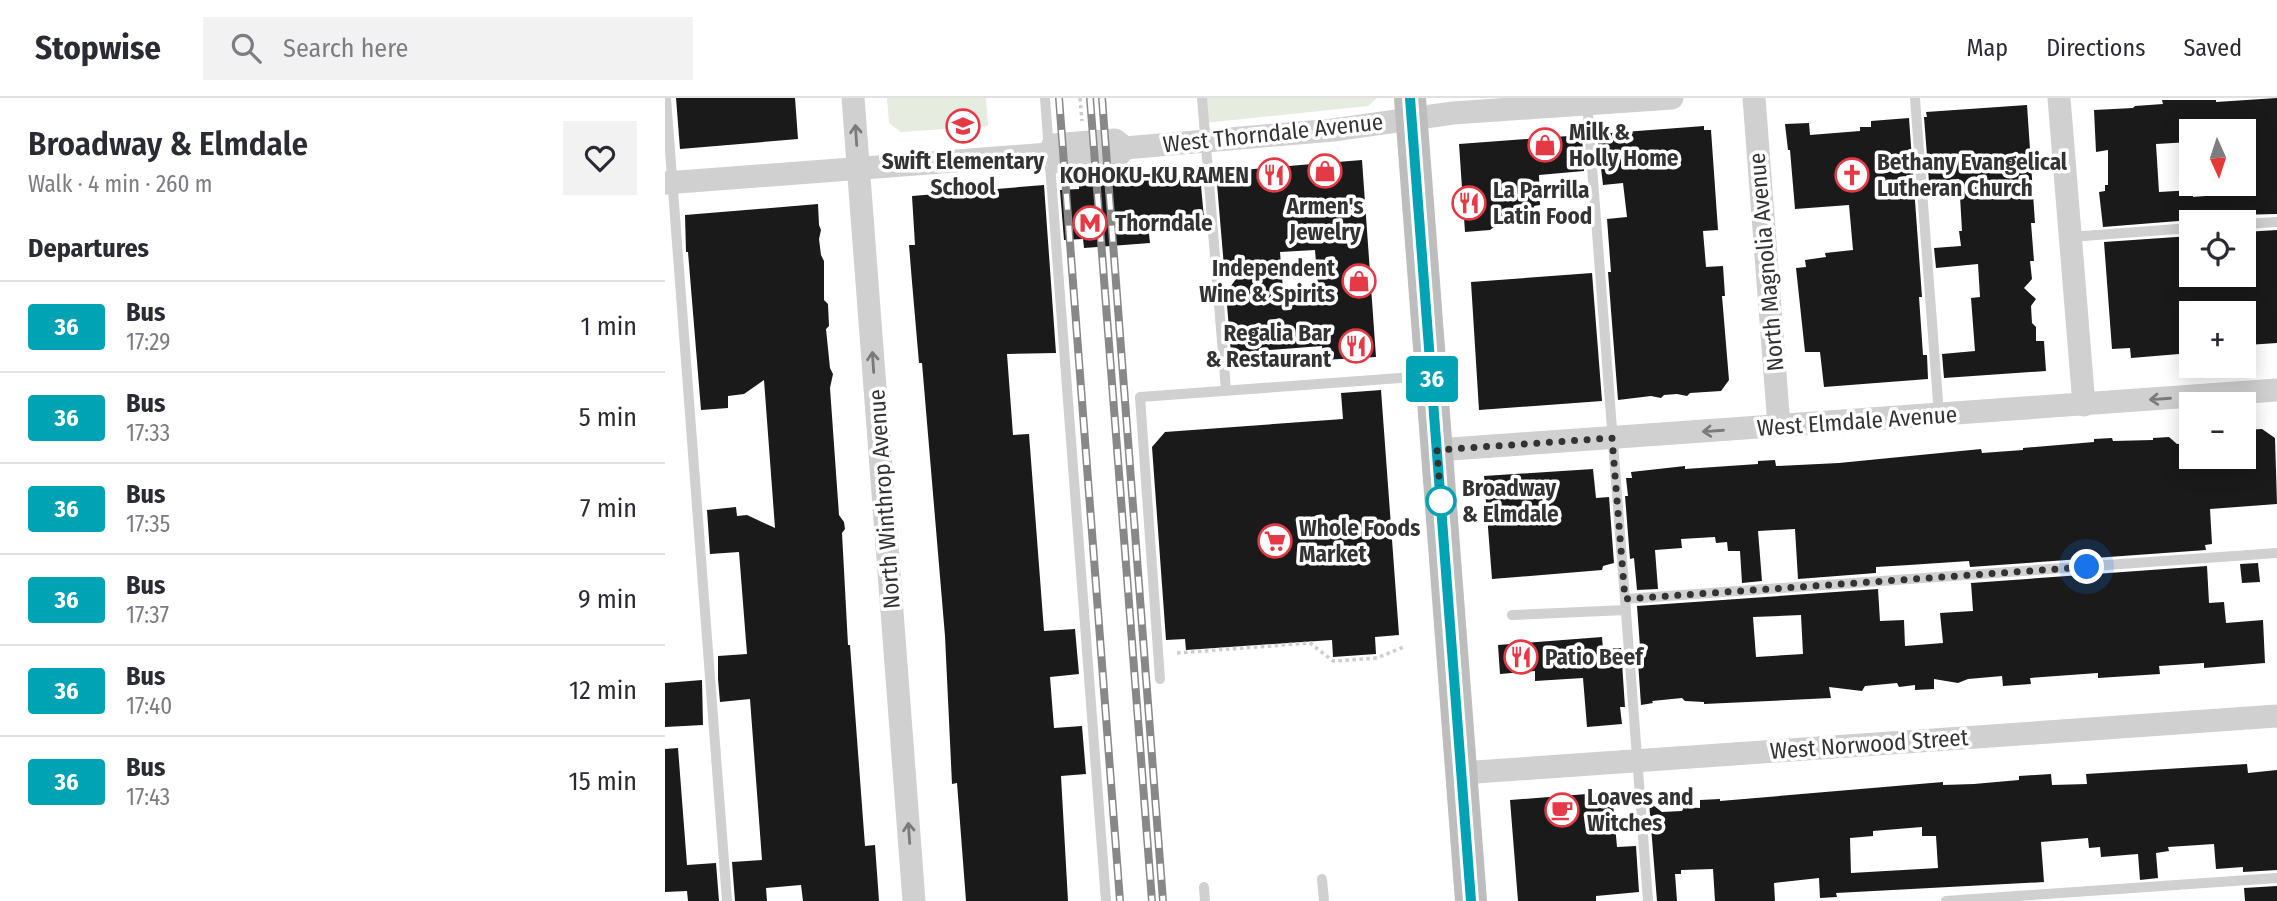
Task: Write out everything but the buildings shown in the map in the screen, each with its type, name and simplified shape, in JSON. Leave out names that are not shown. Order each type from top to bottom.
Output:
[{"type":"main road","points":[[1411,108],[1471,901]]},
{"type":"street","name":"North Winthrop Avenue","points":[[853,98],[914,901]]},
{"type":"street","name":"West Thorndale Avenue","points":[[669,182],[1049,154],[1053,145],[1115,140],[1125,148],[1333,130],[1411,108],[1453,113],[1587,101],[1672,98]]},
{"type":"street","name":"North Magnolia Avenue","points":[[1753,98],[1779,426]]},
{"type":"street","points":[[2059,98],[2084,405]]},
{"type":"street","name":"West Elmdale Avenue","points":[[1437,450],[2277,390]]},
{"type":"street","name":"West Norwood Street","points":[[1461,773],[2277,716]]},
{"type":"lane","points":[[666,98],[669,182],[727,901]]},
{"type":"lane","points":[[1045,98],[1106,901]]},
{"type":"lane","points":[[1202,98],[1226,390]]},
{"type":"lane","points":[[1915,98],[1939,415]]},
{"type":"lane","points":[[1587,101],[1648,901]]},
{"type":"lane","points":[[2256,223],[2277,222]]},
{"type":"lane","points":[[2070,237],[2179,229]]},
{"type":"lane","points":[[1160,679],[1140,397],[1431,376]]},
{"type":"lane","points":[[1512,615],[2277,553]]},
{"type":"lane","points":[[1946,901],[2277,878]]},
{"type":"lane","points":[[1322,879],[1324,901]]},
{"type":"lane","points":[[1203,887],[1205,901]]},
{"type":"path","points":[[1080,98],[1082,123]]},
{"type":"path","points":[[1177,653],[1310,643],[1333,661],[1377,658],[1406,646]]},
{"type":"shaded area","points":[[887,98],[986,98],[988,126],[901,132],[889,123]]},
{"type":"shaded area","points":[[1202,98],[1377,98],[1368,106],[1204,123]]},
{"type":"railway","points":[[1059,98],[1120,901]]},
{"type":"railway","points":[[1090,98],[1152,901]]},
{"type":"railway","points":[[1102,98],[1163,901]]},
{"type":"bus line","name":"36","points":[[1410,98],[1471,901]]},
{"type":"place","name":"Swift Elementary School","points":[[963,126]]},
{"type":"place","name":"Milk & Holly Home","points":[[1545,145]]},
{"type":"place","name":"Armen's Jewelry","points":[[1325,171]]},
{"type":"place","name":"KOHOKU-KU RAMEN","points":[[1274,175]]},
{"type":"place","name":"Bethany Evangelical Lutheran Church","points":[[1852,175]]},
{"type":"place","name":"La Parrilla Latin Food","points":[[1469,203]]},
{"type":"place","name":"Thorndale","points":[[1090,223]]},
{"type":"place","name":"Independent Wine & Spirits","points":[[1359,281]]},
{"type":"place","name":"Regalia Bar & Restaurant","points":[[1356,346]]},
{"type":"place","name":"Broadway & Elmdale","points":[[1441,501]]},
{"type":"place","name":"Whole Foods Market","points":[[1275,541]]},
{"type":"place","name":"Patio Beef","points":[[1521,657]]},
{"type":"place","name":"Loaves and Witches","points":[[1562,810]]},
{"type":"route","points":[[1441,501],[1437,450],[1612,438],[1625,599],[2087,567]]}]
